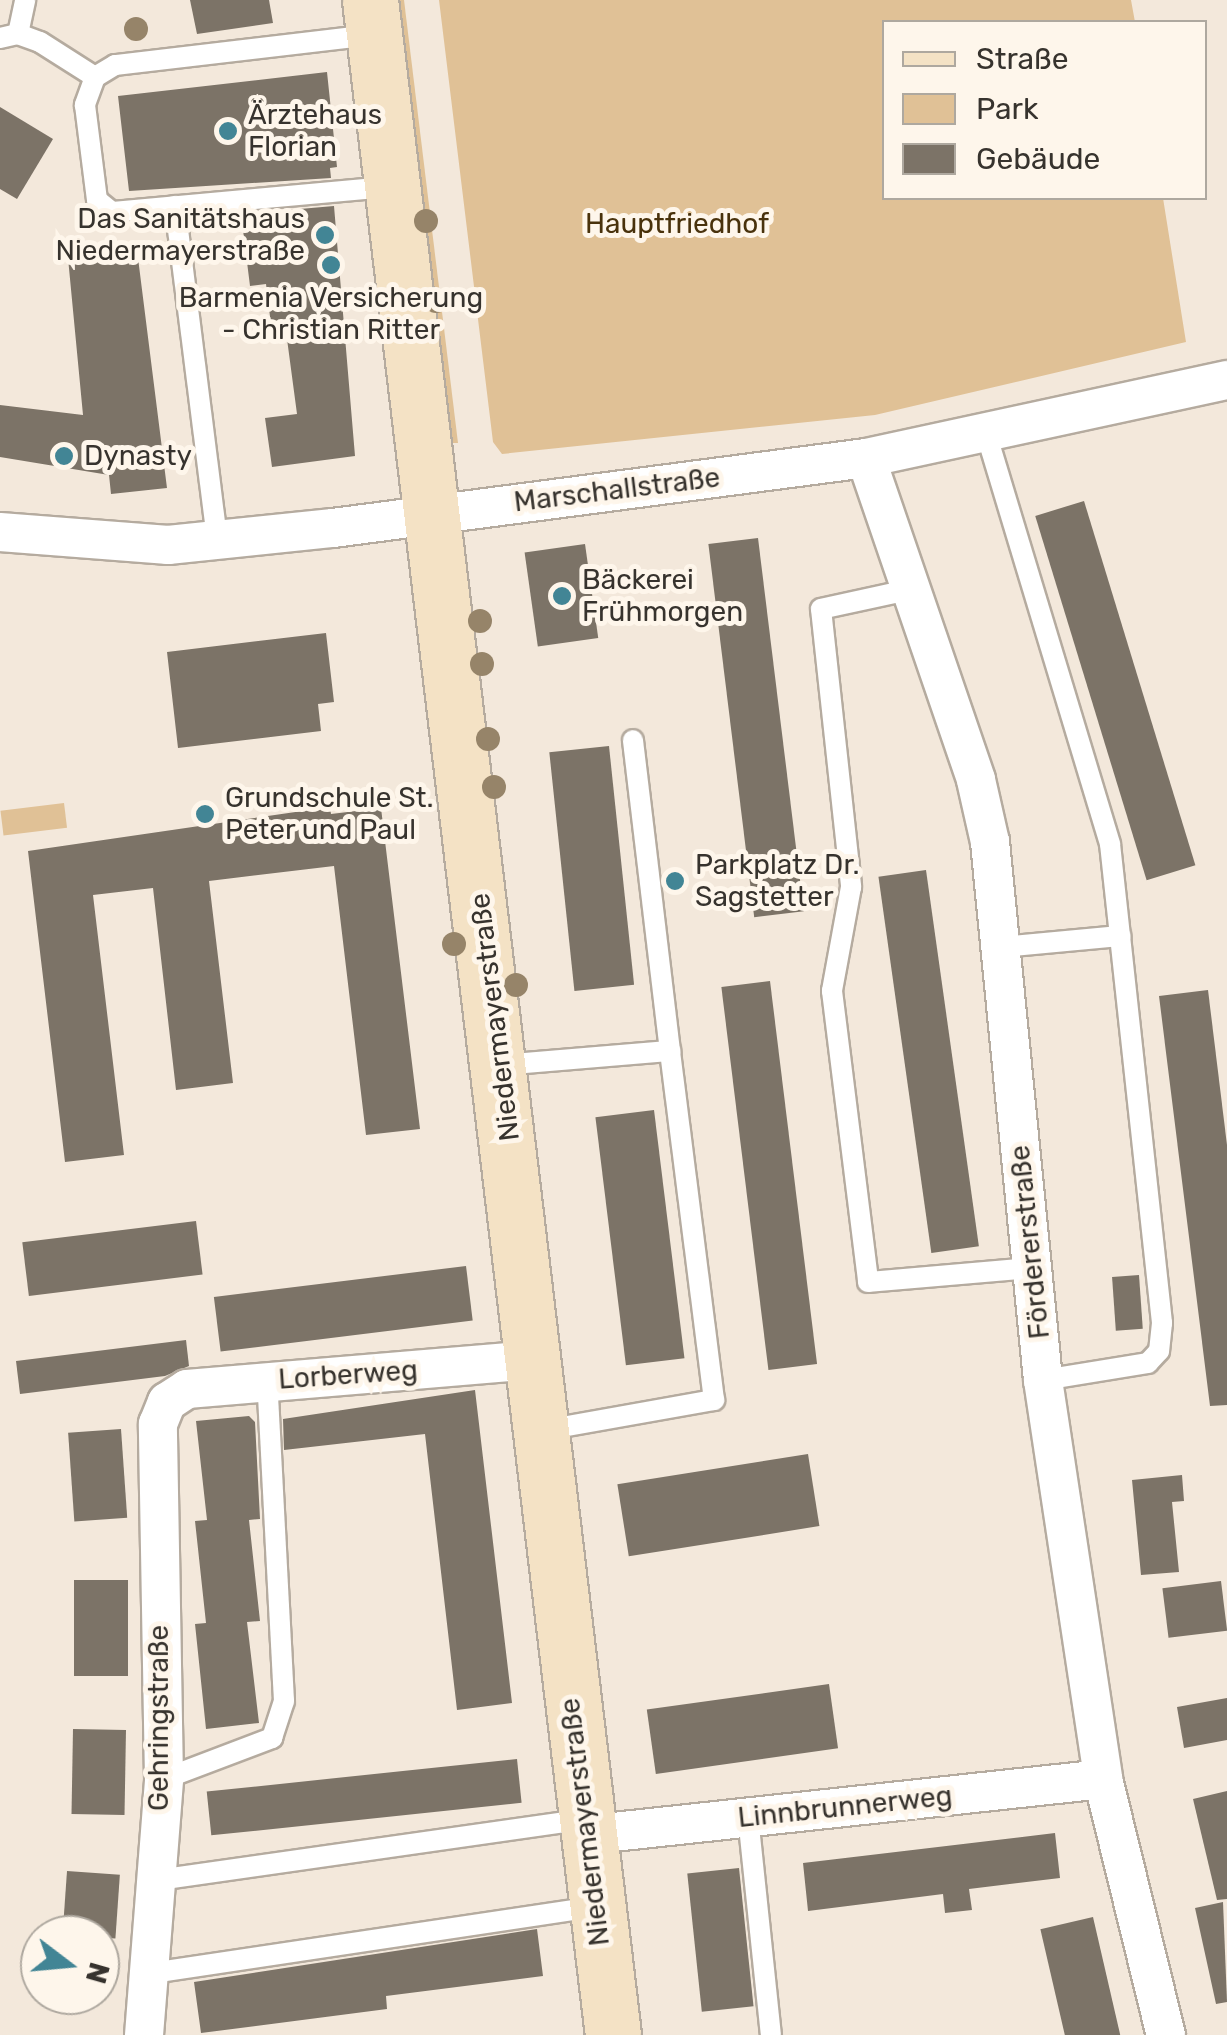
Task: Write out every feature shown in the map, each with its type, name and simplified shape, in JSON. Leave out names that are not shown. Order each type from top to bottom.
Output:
[{"type":"main road","name":"Niedermayerstraße","points":[[372,18],[502,1065],[594,1908],[613,2035]]},
{"type":"street","name":"Marschallstraße","points":[[0,532],[129,545],[217,540],[866,458],[1227,380]]},
{"type":"street","name":"Fördererstraße","points":[[866,458],[976,780],[1001,947],[1044,1380],[1104,1779],[1166,2035]]},
{"type":"street","name":"Lorberweg","points":[[167,1402],[187,1388],[533,1360]]},
{"type":"street","name":"Gehringstraße","points":[[144,2035],[152,1973],[164,1779],[158,1424],[167,1402]]},
{"type":"street","name":"Linnbrunnerweg","points":[[585,1827],[748,1817],[1104,1779]]},
{"type":"lane","points":[[25,0],[9,36],[96,77]]},
{"type":"lane","points":[[372,18],[115,65],[96,77],[84,105],[98,203],[112,212],[390,187]]},
{"type":"lane","points":[[175,206],[217,540]]},
{"type":"lane","points":[[986,433],[1110,844],[1159,1351],[1148,1363],[1044,1380]]},
{"type":"lane","points":[[908,590],[822,609],[852,887],[832,991],[868,1282],[1032,1268]]},
{"type":"lane","points":[[541,1431],[714,1400],[633,740]]},
{"type":"lane","points":[[1001,947],[1120,936]]},
{"type":"lane","points":[[502,1065],[670,1051]]},
{"type":"lane","points":[[164,1779],[272,1738],[284,1700],[267,1381]]},
{"type":"lane","points":[[748,1817],[771,2035]]},
{"type":"lane","points":[[158,1880],[585,1827]]},
{"type":"lane","points":[[152,1973],[594,1908]]},
{"type":"green space","points":[[393,0],[404,0],[458,443],[452,443],[436,365]]},
{"type":"green space","name":"Hauptfriedhof","points":[[439,0],[1131,0],[1135,20],[882,20],[882,200],[1163,200],[1186,342],[875,415],[502,454],[493,442]]},
{"type":"green space","points":[[64,803],[67,828],[4,836],[0,811]]},
{"type":"building","points":[[190,0],[269,0],[273,23],[197,34]]},
{"type":"building","name":"Ärztehaus Florian","points":[[327,72],[337,167],[330,168],[331,178],[129,191],[118,96]]},
{"type":"building","points":[[0,107],[53,139],[17,199],[0,189]]},
{"type":"building","points":[[334,206],[355,456],[272,467],[265,418],[297,414],[287,339],[273,341],[266,284],[250,286],[241,214]]},
{"type":"building","points":[[137,250],[167,488],[111,494],[109,475],[0,457],[0,405],[83,415],[68,258]]},
{"type":"building","points":[[1084,501],[1195,865],[1147,880],[1035,516]]},
{"type":"building","points":[[758,538],[804,911],[754,917],[708,544]]},
{"type":"building","name":"Bäckerei Frühmorgen","points":[[585,544],[598,638],[538,647],[525,552]]},
{"type":"building","points":[[326,633],[334,702],[318,704],[321,731],[178,748],[167,652]]},
{"type":"building","points":[[609,746],[634,985],[574,991],[549,752]]},
{"type":"building","points":[[330,807],[331,814],[381,808],[420,1129],[366,1135],[334,866],[209,881],[233,1083],[176,1090],[153,888],[93,895],[124,1155],[65,1162],[28,851]]},
{"type":"building","points":[[926,870],[979,1246],[931,1253],[878,877]]},
{"type":"building","points":[[770,981],[817,1364],[768,1370],[721,987]]},
{"type":"building","points":[[1208,990],[1227,1145],[1227,1405],[1210,1406],[1159,996]]},
{"type":"building","points":[[654,1110],[684,1358],[626,1365],[595,1117]]},
{"type":"building","points":[[196,1221],[203,1275],[29,1296],[22,1242]]},
{"type":"building","points":[[466,1266],[473,1321],[221,1352],[214,1297]]},
{"type":"building","points":[[1139,1275],[1143,1329],[1116,1331],[1112,1277]]},
{"type":"building","points":[[186,1340],[189,1366],[165,1376],[20,1394],[16,1361]]},
{"type":"building","points":[[475,1390],[512,1703],[457,1710],[425,1434],[284,1450],[283,1419]]},
{"type":"building","points":[[249,1416],[255,1422],[260,1519],[249,1520],[260,1621],[247,1622],[259,1723],[206,1729],[195,1624],[206,1623],[195,1521],[207,1520],[196,1421]]},
{"type":"building","points":[[121,1429],[127,1518],[74,1521],[68,1433]]},
{"type":"building","points":[[808,1454],[819,1526],[629,1556],[617,1484]]},
{"type":"building","points":[[1182,1475],[1184,1501],[1172,1502],[1179,1572],[1141,1575],[1132,1480]]},
{"type":"building","points":[[74,1580],[128,1580],[128,1676],[74,1676]]},
{"type":"building","points":[[1221,1581],[1227,1631],[1169,1638],[1162,1588]]},
{"type":"building","points":[[829,1684],[838,1748],[656,1774],[647,1710]]},
{"type":"building","points":[[1227,1698],[1227,1740],[1184,1748],[1177,1707]]},
{"type":"building","points":[[73,1729],[126,1730],[125,1815],[72,1814]]},
{"type":"building","points":[[517,1759],[522,1803],[211,1835],[207,1792]]},
{"type":"building","points":[[1227,1791],[1227,1899],[1217,1900],[1193,1799]]},
{"type":"building","points":[[1055,1833],[1060,1878],[969,1889],[972,1910],[945,1913],[943,1894],[808,1911],[803,1863]]},
{"type":"building","points":[[739,1868],[754,2006],[702,2012],[687,1873]]},
{"type":"building","points":[[67,1871],[120,1875],[117,1915],[64,1915]]},
{"type":"building","points":[[1223,1902],[1227,2002],[1216,2004],[1195,1908]]},
{"type":"building","points":[[1093,1917],[1120,2035],[1065,2035],[1040,1929]]},
{"type":"building","points":[[537,1929],[543,1976],[386,1996],[387,2009],[201,2033],[194,1982]]},
{"type":"place","name":"Ärztehaus Florian","points":[[228,131]]},
{"type":"place","name":"Das Sanitätshaus Niedermayerstraße","points":[[325,235]]},
{"type":"place","name":"Barmenia Versicherung - Christian Ritter","points":[[331,265]]},
{"type":"place","name":"Dynasty","points":[[64,456]]},
{"type":"place","name":"Bäckerei Frühmorgen","points":[[562,596]]},
{"type":"place","name":"Grundschule St. Peter und Paul","points":[[205,814]]},
{"type":"place","name":"Parkplatz Dr. Sagstetter","points":[[675,881]]}]
